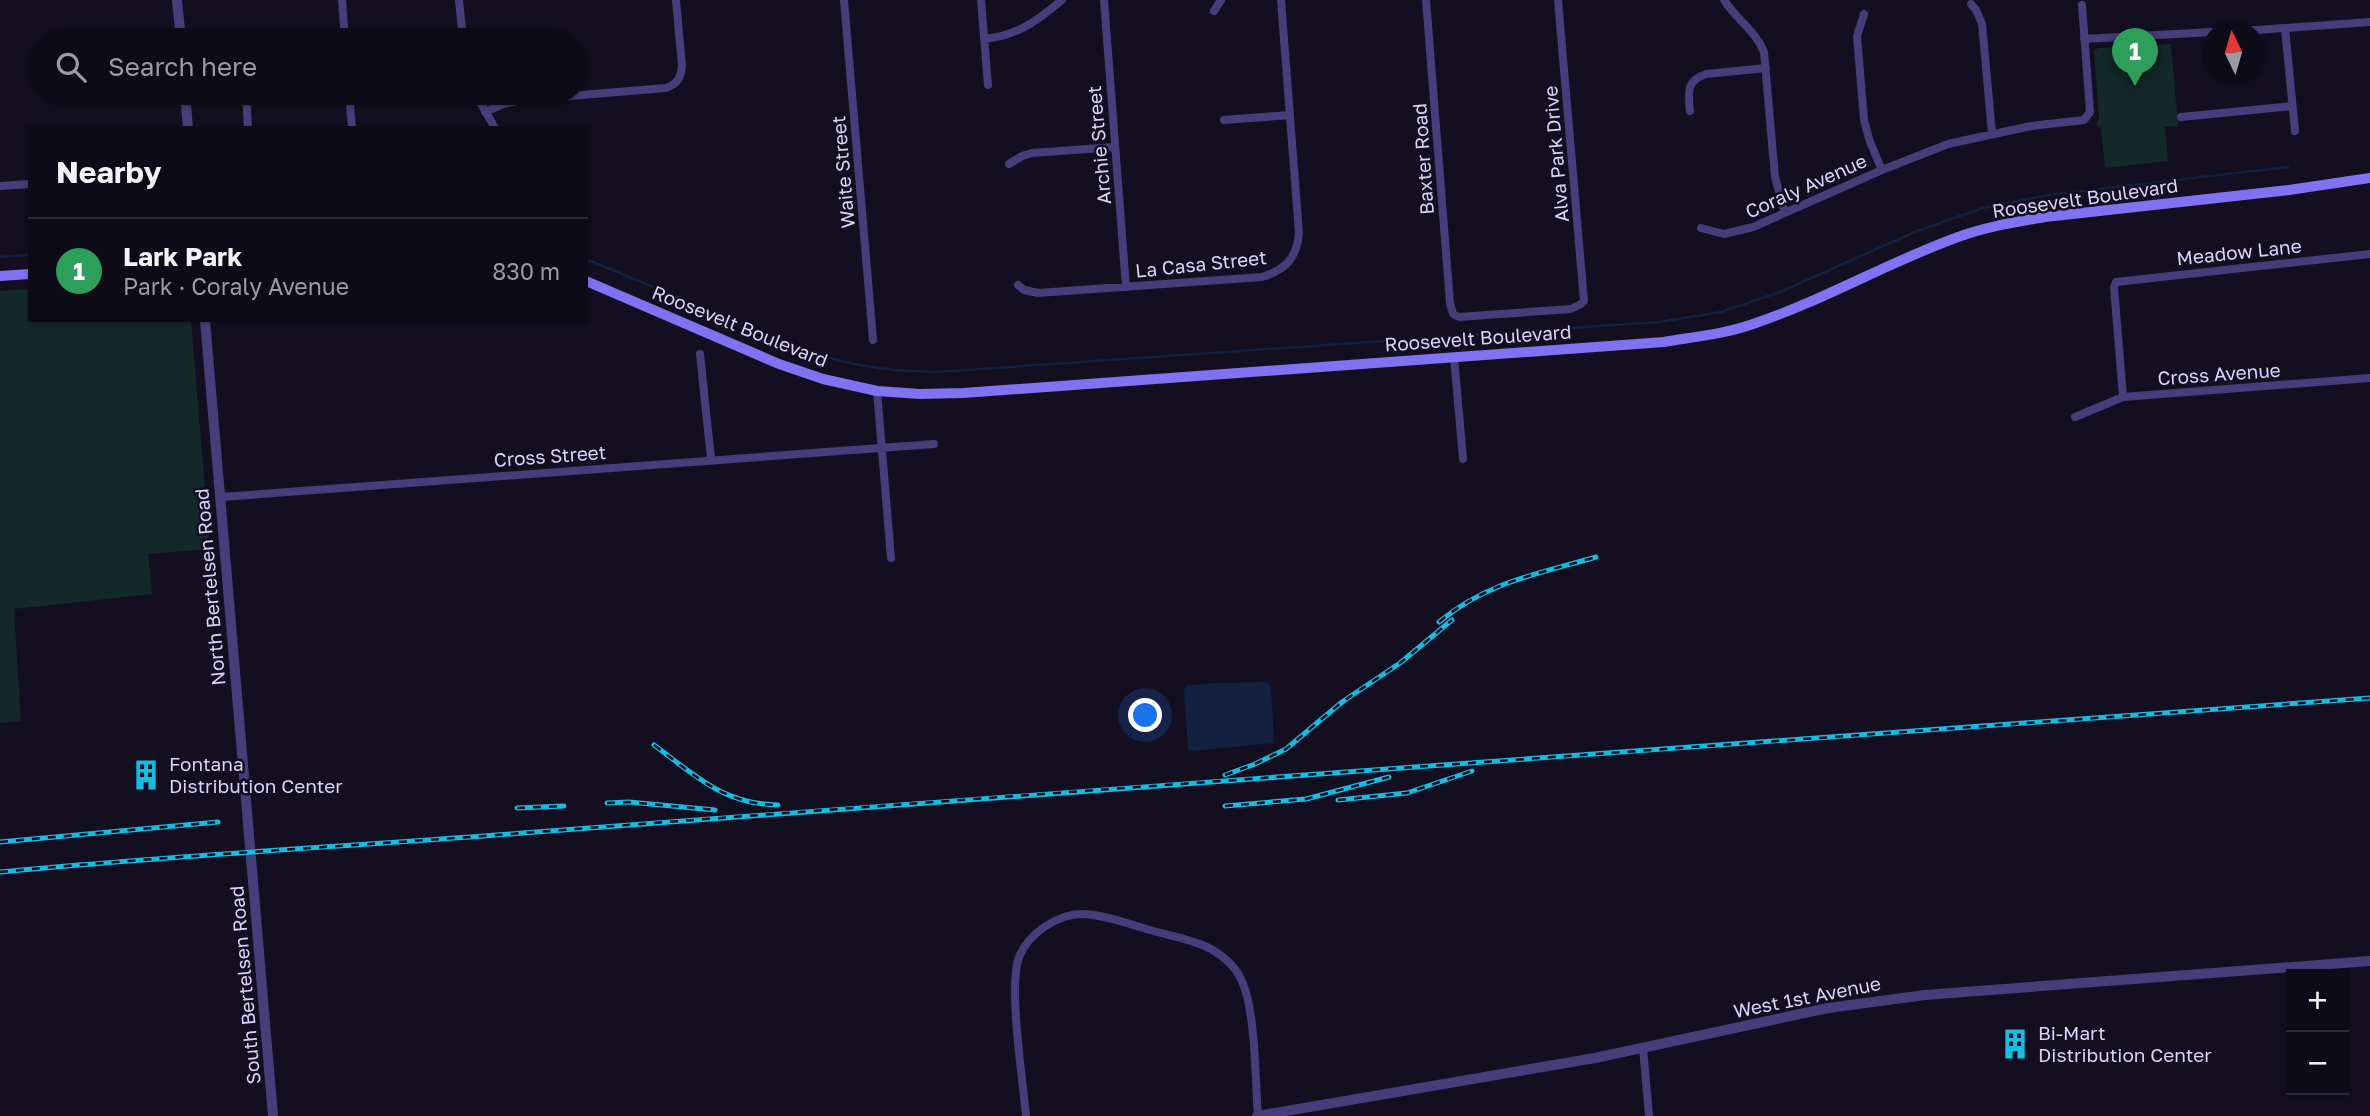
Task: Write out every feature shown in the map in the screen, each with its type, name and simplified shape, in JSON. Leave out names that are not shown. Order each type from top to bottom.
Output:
[{"type":"main road","name":"Roosevelt Boulevard","points":[[588,282],[779,364],[823,379],[877,391],[963,393],[1664,342],[1751,325],[1785,313],[1963,235],[2005,224],[2370,178]]},
{"type":"main road","points":[[0,276],[28,274]]},
{"type":"street","points":[[177,0],[180,28]]},
{"type":"street","points":[[342,0],[344,28]]},
{"type":"street","points":[[459,0],[462,28]]},
{"type":"street","points":[[588,94],[672,86],[681,75],[682,66],[676,0]]},
{"type":"street","name":"Waite Street","points":[[844,0],[873,341]]},
{"type":"street","points":[[981,0],[988,85]]},
{"type":"street","points":[[984,39],[1004,37],[1038,19],[1062,0]]},
{"type":"street","name":"Archie Street","points":[[1104,0],[1126,287]]},
{"type":"street","points":[[1214,11],[1222,0]]},
{"type":"street","name":"La Casa Street","points":[[1018,285],[1031,293],[1126,287],[1262,277],[1286,266],[1294,257],[1299,233],[1281,0]]},
{"type":"street","name":"Baxter Road","points":[[1426,0],[1453,314],[1459,317],[1571,309],[1581,304]]},
{"type":"street","name":"Alva Park Drive","points":[[1558,0],[1584,292],[1581,304]]},
{"type":"street","points":[[1724,0],[1733,14],[1760,41],[1766,68],[1775,177],[1785,213]]},
{"type":"street","points":[[1971,4],[1982,24],[1992,133]]},
{"type":"street","points":[[2082,5],[2084,39],[2202,33]]},
{"type":"street","name":"Coraly Avenue","points":[[1864,14],[1857,36],[1864,120],[1882,170]]},
{"type":"street","points":[[2265,30],[2370,22]]},
{"type":"street","points":[[2285,29],[2295,131]]},
{"type":"street","name":"Coraly Avenue","points":[[1701,228],[1712,233],[1732,233],[1754,227],[1925,151],[1992,133],[2078,122],[2088,117],[2090,112],[2084,39]]},
{"type":"street","points":[[1690,111],[1688,89],[1690,83],[1698,77],[1766,68]]},
{"type":"street","points":[[186,105],[188,126]]},
{"type":"street","points":[[247,105],[248,126]]},
{"type":"street","points":[[350,105],[352,126]]},
{"type":"street","points":[[481,105],[494,126]]},
{"type":"street","points":[[485,112],[501,105]]},
{"type":"street","points":[[2181,117],[2292,106]]},
{"type":"street","points":[[1224,120],[1290,115]]},
{"type":"street","points":[[1009,164],[1032,153],[1115,147]]},
{"type":"street","points":[[0,186],[28,184]]},
{"type":"street","name":"Meadow Lane","points":[[2123,397],[2114,287],[2119,281],[2370,254]]},
{"type":"street","name":"North Bertelsen Road","points":[[205,322],[251,851]]},
{"type":"street","points":[[700,354],[711,459]]},
{"type":"street","points":[[1454,357],[1463,459]]},
{"type":"street","name":"Cross Avenue","points":[[2075,417],[2123,397],[2370,378]]},
{"type":"street","points":[[877,391],[891,558]]},
{"type":"street","name":"Cross Street","points":[[221,497],[934,444]]},
{"type":"street","name":"South Bertelsen Road","points":[[251,851],[273,1116]]},
{"type":"street","points":[[1026,1116],[1015,993],[1018,958],[1026,944],[1041,929],[1061,918],[1081,914],[1195,942],[1231,963],[1241,976],[1250,1006],[1258,1116]]},
{"type":"street","name":"West 1st Avenue","points":[[1258,1116],[1643,1048],[1828,1008],[1876,1001],[2370,961]]},
{"type":"street","points":[[1643,1048],[1649,1116]]},
{"type":"green space","points":[[2171,44],[2178,126],[2165,127],[2168,161],[2105,168],[2101,128],[2096,125],[2099,118],[2094,51],[2098,48]]},
{"type":"green space","points":[[28,289],[28,322],[191,322],[210,549],[148,554],[152,594],[14,609],[21,721],[0,723],[0,291]]},
{"type":"water","points":[[1267,682],[1271,687],[1274,743],[1192,751],[1188,749],[1184,690],[1186,686]]},
{"type":"waterway","points":[[725,317],[781,341],[838,360],[885,369],[937,372],[1659,322],[1721,312],[1780,292],[1917,231],[1983,208],[2048,195],[2288,167]]},
{"type":"waterway","points":[[0,257],[28,255]]},
{"type":"waterway","points":[[588,260],[675,296]]},
{"type":"railway","points":[[1439,622],[1457,608],[1494,588],[1596,557]]},
{"type":"railway","points":[[1225,775],[1286,749],[1342,702],[1400,663],[1452,620]]},
{"type":"railway","points":[[0,872],[2370,698]]},
{"type":"railway","points":[[654,745],[697,777],[726,794],[741,800],[778,805]]},
{"type":"railway","points":[[1338,800],[1407,793],[1472,771]]},
{"type":"railway","points":[[1225,806],[1306,799],[1389,777]]},
{"type":"railway","points":[[607,803],[629,802],[715,810]]},
{"type":"railway","points":[[517,808],[564,806]]},
{"type":"railway","points":[[0,842],[218,822]]},
{"type":"place","name":"Lark Park","points":[[2135,86]]},
{"type":"place","name":"Fontana Distribution Center","points":[[146,775]]},
{"type":"place","name":"Bi-Mart Distribution Center","points":[[2015,1044]]}]
